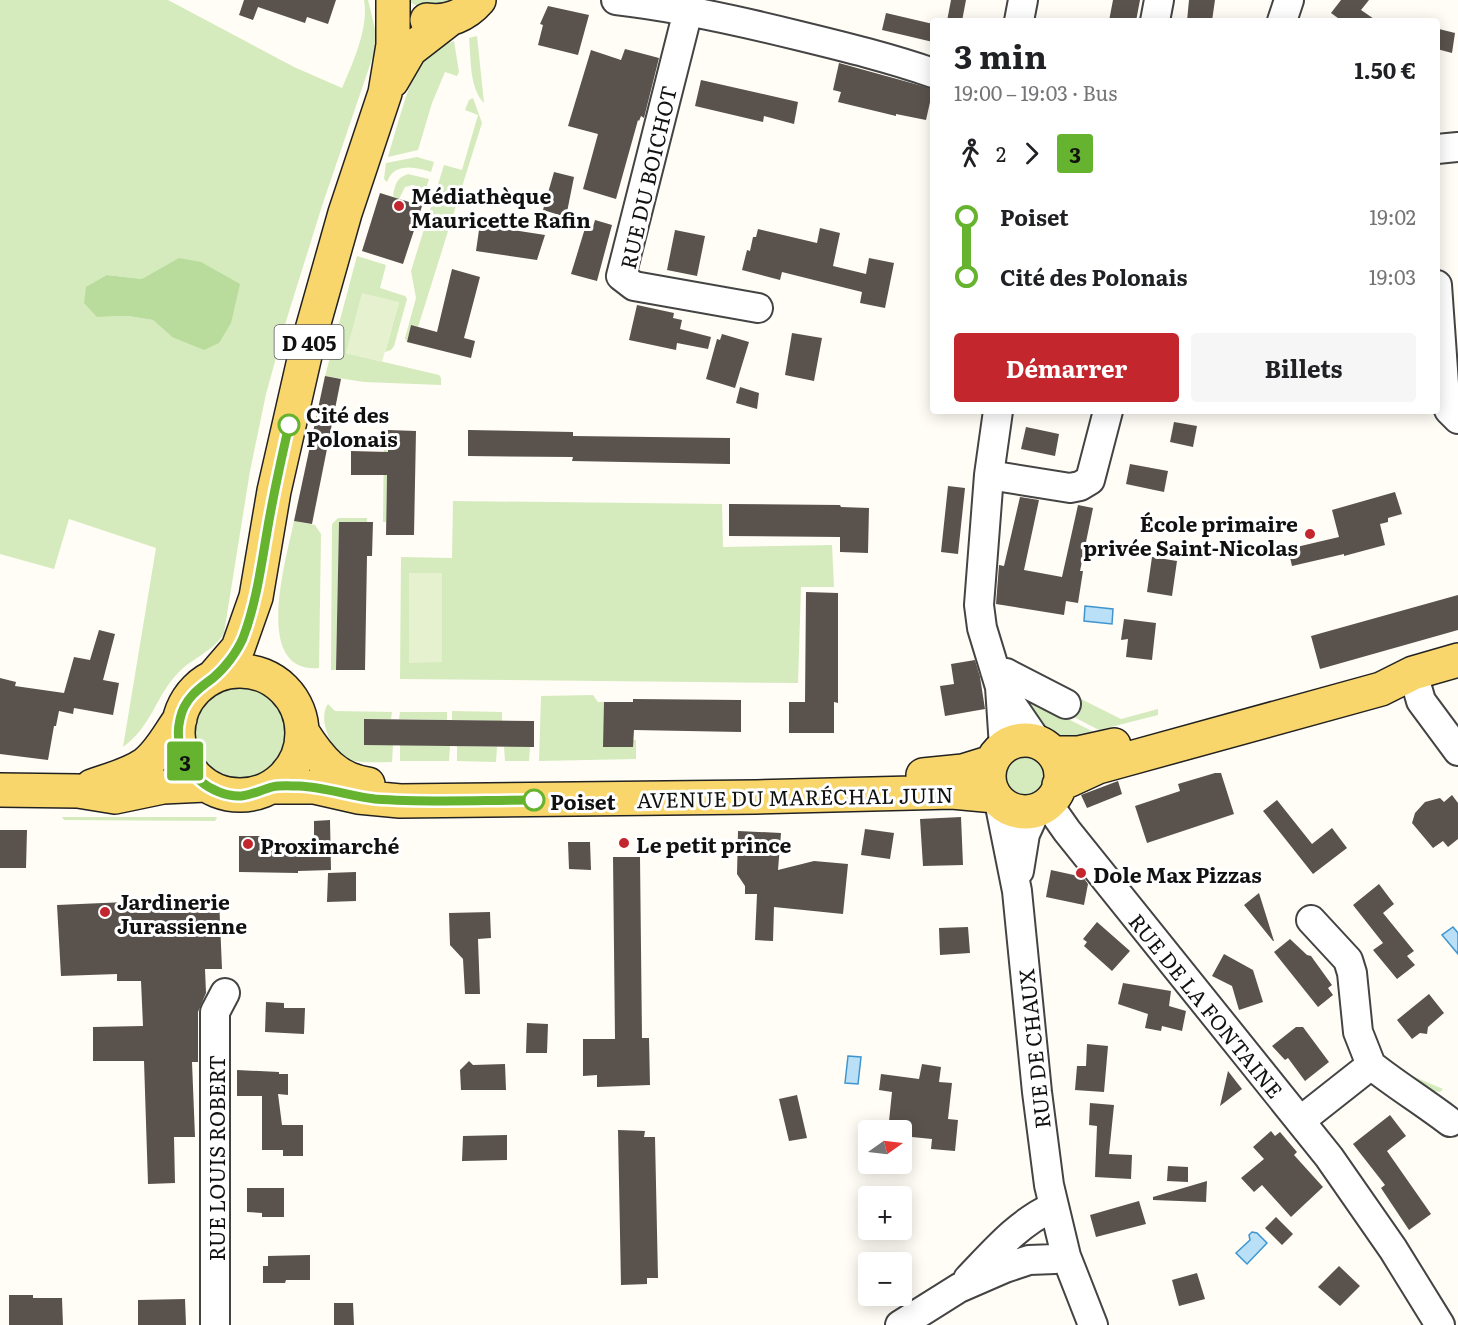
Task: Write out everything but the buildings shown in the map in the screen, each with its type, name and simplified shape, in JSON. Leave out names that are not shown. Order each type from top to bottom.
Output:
[{"type":"main road","points":[[394,0],[406,11],[422,19],[441,21],[474,7]]},
{"type":"main road","name":"D 405","points":[[213,677],[238,648],[256,597],[274,491],[306,351],[345,213],[385,93],[393,45],[394,0]]},
{"type":"main road","name":"D 405","points":[[385,93],[410,50],[474,7]]},
{"type":"main road","name":"D 405","points":[[256,597],[259,634],[269,666],[278,684]]},
{"type":"main road","points":[[1413,673],[1378,674],[1108,747],[1078,753],[1045,748],[1021,741],[998,754],[989,777],[991,787],[997,799],[1008,808],[1019,812],[1048,800],[1098,767],[1381,689],[1413,673],[1458,660]]},
{"type":"main road","points":[[78,791],[126,774],[147,763],[180,719],[190,697],[213,677],[230,672],[247,672],[263,676],[287,692],[297,708],[303,733],[297,760],[286,775],[272,787],[240,796],[219,792],[195,777],[184,760],[179,740],[180,719]]},
{"type":"main road","name":"AVENUE DU MARÉCHAL JUIN","points":[[303,733],[324,763],[341,776],[362,783],[391,785],[614,783],[933,774],[963,771],[998,754]]},
{"type":"main road","points":[[1045,748],[1060,771],[1048,800]]},
{"type":"main road","points":[[0,790],[78,791],[115,797],[163,787],[206,785]]},
{"type":"main road","name":"AVENUE DU MARÉCHAL JUIN","points":[[272,787],[314,787],[358,797],[400,801],[733,798],[952,792],[997,799]]},
{"type":"street","points":[[616,0],[688,11],[842,46],[930,72]]},
{"type":"street","points":[[1020,18],[1023,0]]},
{"type":"street","points":[[1156,18],[1159,0]]},
{"type":"street","points":[[1283,18],[1289,0]]},
{"type":"street","name":"RUE DU BOICHOT","points":[[688,11],[621,276],[634,286],[758,308]]},
{"type":"street","points":[[1440,149],[1458,147]]},
{"type":"street","points":[[1440,327],[1445,398],[1449,410],[1458,419]]},
{"type":"street","points":[[998,414],[989,475],[979,605],[982,628],[998,679],[1045,748]]},
{"type":"street","points":[[989,475],[1070,488],[1080,486],[1090,480],[1107,414]]},
{"type":"street","points":[[998,754],[998,679],[1005,673],[1066,704]]},
{"type":"street","points":[[1413,673],[1421,701],[1458,751]]},
{"type":"street","name":"RUE DE CHAUX","points":[[997,799],[1017,891],[1037,1092],[1053,1207],[1066,1256],[1093,1325]]},
{"type":"street","name":"RUE DE CHAUX","points":[[1017,891],[1024,834],[1048,800]]},
{"type":"street","name":"RUE DE LA FONTAINE","points":[[1048,800],[1075,841],[1329,1157],[1393,1249],[1440,1325]]},
{"type":"street","points":[[1311,920],[1348,960],[1352,973],[1358,1032],[1371,1065],[1391,1082],[1450,1122]]},
{"type":"street","name":"RUE LOUIS ROBERT","points":[[215,1325],[215,1012],[225,993]]},
{"type":"street","points":[[1300,1121],[1371,1065]]},
{"type":"street","points":[[959,1288],[1017,1229],[1037,1214],[1053,1207]]},
{"type":"street","points":[[900,1325],[959,1288],[1029,1260],[1055,1259],[1066,1256]]},
{"type":"green space","points":[[0,0],[168,0],[294,67],[342,88],[359,45],[364,22],[364,0],[368,0],[375,29],[375,50],[322,206],[266,394],[250,471],[224,633],[214,645],[170,682],[141,730],[123,747],[156,548],[69,519],[54,569],[0,554]],"holes":[[[107,275],[142,279],[172,337],[153,320],[128,316],[97,317]]]},
{"type":"green space","points":[[406,0],[466,0],[425,10]]},
{"type":"green space","points":[[477,36],[484,103],[473,81],[471,63],[469,38]]},
{"type":"green space","points":[[454,41],[459,72],[457,76],[445,72],[432,103],[418,150],[388,157],[403,106],[418,67],[429,54]]},
{"type":"green space","points":[[473,98],[482,123],[418,327],[411,325],[407,342],[405,338],[416,298],[411,271],[444,165],[462,170],[478,115],[465,110],[469,100]]},
{"type":"green space","points":[[417,157],[434,162],[431,172],[406,168],[395,171],[387,182],[384,179],[386,163]]},
{"type":"green space","points":[[408,174],[429,179],[426,189],[413,185],[405,187],[399,199],[393,196],[397,182]]},
{"type":"green space","points":[[357,256],[386,265],[380,288],[405,296],[407,299],[391,350],[385,352],[399,302],[346,353],[439,375],[441,385],[364,382],[325,376]]},
{"type":"green space","points":[[179,258],[201,262],[240,284],[231,323],[219,343],[204,350],[172,337],[153,320],[128,316],[97,317],[84,303],[86,287],[107,275],[142,279]]},
{"type":"green space","points":[[362,293],[399,302],[382,362],[346,353]]},
{"type":"green space","points":[[384,430],[388,430],[386,522],[383,522]]},
{"type":"green space","points":[[453,501],[722,504],[723,547],[832,545],[834,587],[801,587],[798,683],[400,679],[401,557],[452,558]]},
{"type":"green space","points":[[338,518],[367,518],[367,522],[339,522],[336,670],[331,670],[332,524]]},
{"type":"green space","points":[[294,521],[315,525],[321,534],[319,668],[298,665],[285,653],[279,634],[278,610],[281,585]]},
{"type":"green space","points":[[409,573],[442,573],[442,662],[409,663]]},
{"type":"green space","points":[[240,681],[260,685],[277,696],[288,713],[292,733],[288,753],[277,770],[260,781],[240,785],[220,781],[203,770],[192,753],[188,733],[192,713],[203,696],[220,685]]},
{"type":"green space","points":[[593,695],[598,702],[604,702],[633,740],[636,740],[636,759],[539,761],[541,696]]},
{"type":"green space","points":[[1073,695],[1121,719],[1158,709],[1158,715],[1099,730],[1064,712]]},
{"type":"green space","points":[[1032,701],[1104,737],[1064,739],[1040,726],[1025,712]]},
{"type":"green space","points":[[328,704],[335,711],[392,712],[391,719],[365,719],[365,745],[393,745],[392,762],[354,761],[340,753],[329,737],[324,720]]},
{"type":"green space","points":[[452,711],[502,712],[502,721],[452,720]]},
{"type":"green space","points":[[400,712],[447,712],[447,720],[399,719]]},
{"type":"green space","points":[[400,745],[450,746],[449,761],[400,761]]},
{"type":"green space","points":[[457,746],[497,747],[496,762],[457,761]]},
{"type":"green space","points":[[504,747],[530,747],[529,761],[505,761]]},
{"type":"green space","points":[[1025,751],[1039,755],[1046,762],[1050,776],[1046,790],[1039,797],[1025,801],[1011,797],[1004,790],[1000,776],[1004,762],[1011,755]]},
{"type":"green space","points":[[62,817],[217,818],[215,821],[64,820]]},
{"type":"green space","points":[[1405,1073],[1443,1089],[1440,1092],[1419,1089],[1401,1076]]},
{"type":"water","points":[[1085,606],[1113,609],[1112,624],[1084,621]]},
{"type":"water","points":[[1453,927],[1458,933],[1458,954],[1442,935]]},
{"type":"water","points":[[848,1056],[861,1057],[858,1084],[845,1083]]},
{"type":"water","points":[[1252,1232],[1257,1233],[1267,1243],[1247,1264],[1236,1253],[1250,1240],[1249,1235]]},
{"type":"bus line","name":"3","points":[[289,425],[274,491],[256,597],[246,629],[238,648],[228,661],[190,697],[180,719],[178,733],[180,747],[187,766],[195,777],[213,789],[240,796],[260,793],[272,787],[302,786],[358,797],[400,801],[534,800]]},
{"type":"place","name":"Médiathèque Mauricette Rafin","points":[[399,206]]},
{"type":"place","name":"Cité des Polonais","points":[[289,425]]},
{"type":"place","name":"École primaire privée Saint-Nicolas","points":[[1310,534]]},
{"type":"place","name":"Poiset","points":[[534,800]]},
{"type":"place","name":"Le petit prince","points":[[624,843]]},
{"type":"place","name":"Proximarché","points":[[248,844]]},
{"type":"place","name":"Dole Max Pizzas","points":[[1081,873]]},
{"type":"place","name":"Jardinerie Jurassienne","points":[[105,912]]}]
